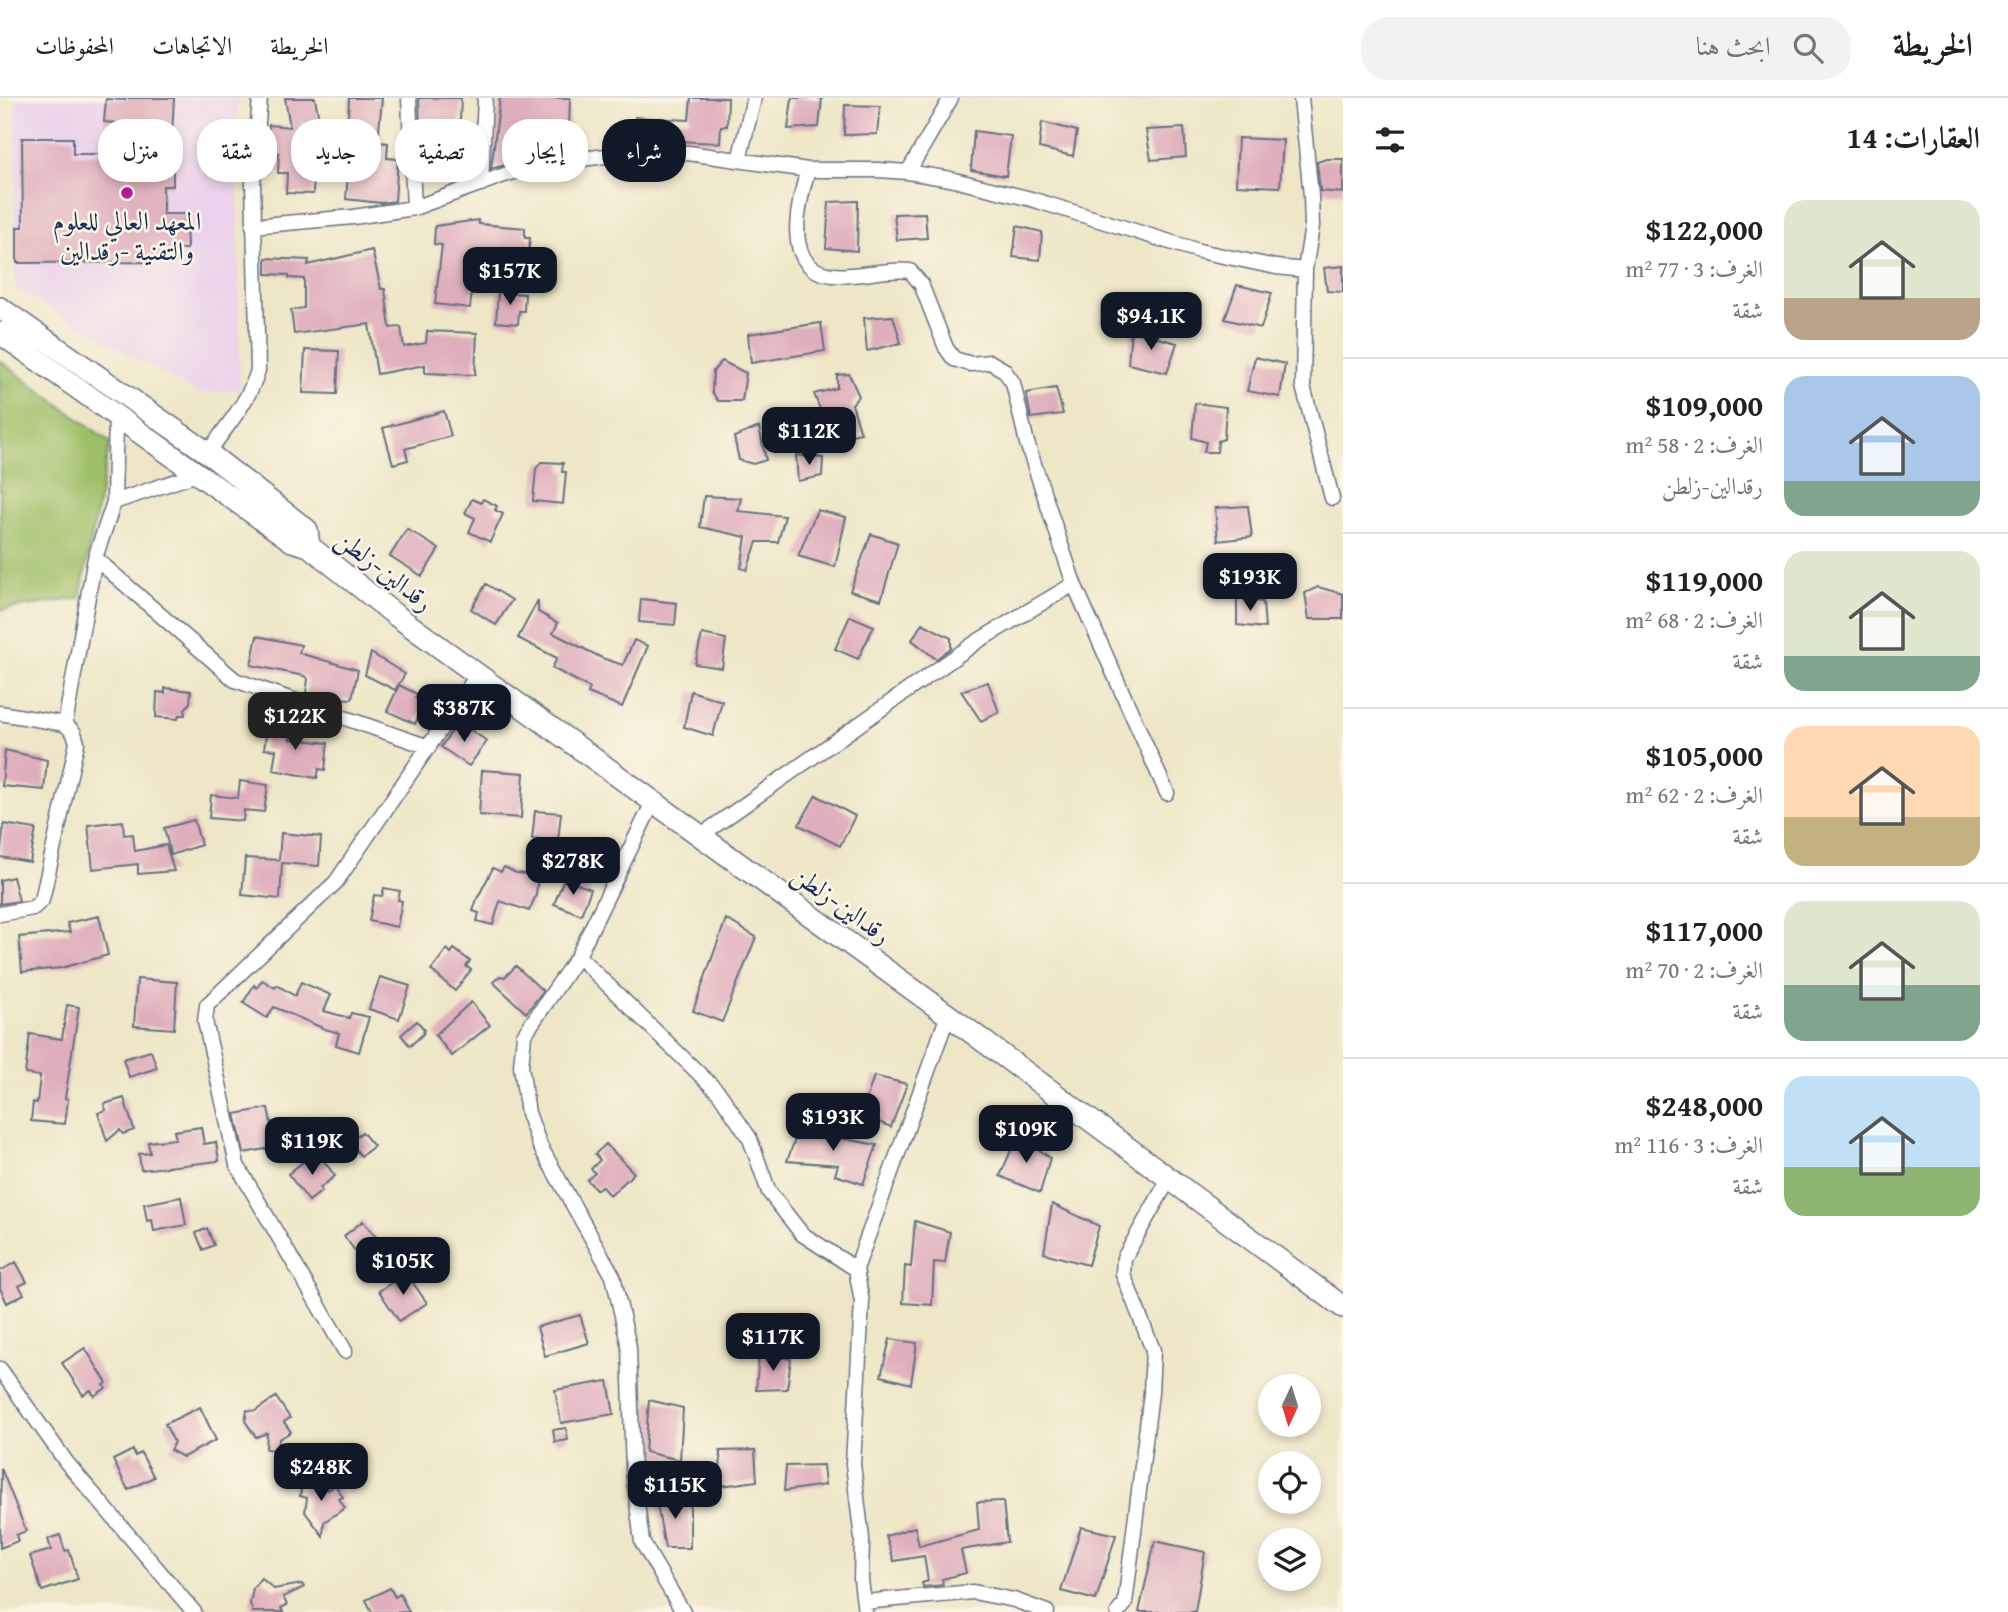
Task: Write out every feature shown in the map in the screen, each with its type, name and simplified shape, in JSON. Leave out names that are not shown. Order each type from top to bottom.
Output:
[{"type":"main road","name":"رقدالين-زلطن","points":[[0,308],[208,453],[307,530],[309,546]]},
{"type":"main road","name":"رقدالين-زلطن","points":[[0,333],[292,541],[309,546],[394,614],[1343,1307]]},
{"type":"street","points":[[208,453],[254,387],[258,370],[253,184],[260,98]]},
{"type":"street","points":[[409,98],[414,208]]},
{"type":"street","points":[[481,184],[485,98]]},
{"type":"street","points":[[739,160],[754,98]]},
{"type":"street","points":[[908,172],[951,98]]},
{"type":"street","points":[[1301,98],[1312,226],[1305,270],[1303,386],[1332,498]]},
{"type":"street","points":[[253,226],[353,217],[414,208],[550,163],[591,156],[639,152],[688,153],[807,170],[908,172],[950,179],[1031,199],[1199,251],[1276,267],[1305,270]]},
{"type":"street","points":[[807,170],[800,198],[798,240],[801,258],[812,270],[833,275],[909,271],[921,284],[946,348],[954,359],[971,364],[990,362],[1004,370],[1013,383],[1027,443],[1074,584],[1167,793]]},
{"type":"street","points":[[65,724],[95,558],[114,502],[116,415]]},
{"type":"street","points":[[114,502],[197,474]]},
{"type":"street","points":[[95,558],[235,680],[429,747]]},
{"type":"street","points":[[700,836],[978,641],[1074,584]]},
{"type":"street","points":[[345,1351],[237,1165],[205,1021],[207,1005],[336,883],[478,674]]},
{"type":"street","points":[[0,713],[65,724],[74,733],[77,743],[42,900],[33,908],[0,914]]},
{"type":"street","points":[[653,802],[578,956],[524,1035],[521,1066],[526,1101],[540,1146],[613,1276],[629,1347],[633,1472],[642,1542],[683,1612]]},
{"type":"street","points":[[578,956],[719,1093],[750,1139],[769,1192],[802,1234],[856,1269]]},
{"type":"street","points":[[948,1016],[856,1269],[862,1301],[853,1464],[862,1539],[861,1580],[865,1607],[973,1592],[1014,1600],[1047,1612]]},
{"type":"street","points":[[1118,1612],[1125,1604],[1151,1394],[1153,1350],[1123,1274],[1124,1258],[1169,1179]]},
{"type":"street","points":[[0,1369],[67,1463],[194,1612]]},
{"type":"shaded area","name":"المعهد العالي للعلوم والتقنية -رقدالين","points":[[16,98],[237,98],[237,119],[197,119],[197,182],[238,182],[240,389],[198,394],[15,288]]},
{"type":"green space","points":[[0,361],[110,442],[80,598],[0,610]]},
{"type":"building","points":[[174,98],[173,119],[104,119],[106,99]]},
{"type":"building","points":[[285,98],[315,98],[319,119],[291,119],[291,182],[313,182],[313,194],[286,193],[287,173],[278,173],[277,126],[290,127]]},
{"type":"building","points":[[349,98],[382,98],[380,119],[348,119]]},
{"type":"building","points":[[419,98],[461,98],[460,119],[420,119]]},
{"type":"building","points":[[500,98],[570,98],[569,119],[502,119],[502,166],[491,169]]},
{"type":"building","points":[[691,98],[728,98],[727,126],[721,126],[720,143],[686,141],[686,120],[689,120]]},
{"type":"building","points":[[792,98],[822,98],[819,127],[788,129]]},
{"type":"building","points":[[845,105],[880,106],[877,134],[844,135]]},
{"type":"building","points":[[635,117],[671,119],[635,119]]},
{"type":"building","points":[[1042,122],[1077,131],[1073,156],[1039,148]]},
{"type":"building","points":[[1184,128],[1186,157],[1151,160],[1146,130]]},
{"type":"building","points":[[974,131],[1011,136],[1006,176],[971,170]]},
{"type":"building","points":[[22,138],[73,138],[73,154],[98,154],[98,182],[173,182],[173,186],[163,186],[163,214],[186,214],[187,249],[179,249],[179,262],[17,263],[17,227],[23,227]]},
{"type":"building","points":[[1238,138],[1283,140],[1280,187],[1236,185]]},
{"type":"building","points":[[381,142],[388,143],[387,158],[395,159],[395,201],[381,203],[346,199],[347,182],[381,182]]},
{"type":"building","points":[[1343,159],[1343,193],[1320,191],[1317,162]]},
{"type":"building","points":[[858,201],[857,251],[826,248],[829,202]]},
{"type":"building","points":[[925,213],[927,238],[897,240],[894,214]]},
{"type":"building","points":[[478,220],[479,224],[525,228],[525,238],[530,238],[528,255],[522,254],[520,268],[475,263],[470,308],[435,304],[442,245],[434,244],[435,226]]},
{"type":"building","points":[[1017,226],[1042,232],[1040,260],[1013,257]]},
{"type":"building","points":[[372,250],[381,289],[385,289],[390,328],[401,327],[404,347],[426,343],[427,331],[477,333],[475,375],[425,373],[425,365],[377,374],[369,324],[294,334],[291,310],[304,308],[304,279],[266,274],[266,258],[309,260],[308,265]]},
{"type":"building","points":[[1343,266],[1343,292],[1327,291],[1324,268]]},
{"type":"building","points":[[1237,285],[1272,293],[1261,328],[1225,319]]},
{"type":"building","points":[[498,292],[525,294],[524,311],[519,311],[518,324],[496,322]]},
{"type":"building","points":[[893,316],[901,343],[867,351],[864,318]]},
{"type":"building","points":[[821,323],[825,351],[751,363],[748,334]]},
{"type":"building","points":[[1131,331],[1177,343],[1167,373],[1128,364]]},
{"type":"building","points":[[305,350],[339,351],[337,394],[303,393]]},
{"type":"building","points":[[1255,357],[1285,364],[1280,397],[1247,391]]},
{"type":"building","points":[[722,361],[746,373],[742,401],[718,401],[712,392],[713,371]]},
{"type":"building","points":[[849,374],[859,396],[852,404],[861,433],[832,439],[814,394],[837,388],[837,375]]},
{"type":"building","points":[[1056,388],[1063,414],[1031,418],[1026,393]]},
{"type":"building","points":[[1195,403],[1226,407],[1224,439],[1218,441],[1217,452],[1204,452],[1206,442],[1192,438]]},
{"type":"building","points":[[444,411],[451,436],[405,449],[408,460],[393,464],[383,428]]},
{"type":"building","points":[[759,427],[766,460],[753,464],[739,460],[734,437]]},
{"type":"building","points":[[796,455],[823,458],[822,476],[798,481]]},
{"type":"building","points":[[541,462],[563,463],[562,472],[566,472],[563,504],[533,501],[536,469]]},
{"type":"building","points":[[704,496],[741,498],[738,511],[785,516],[778,542],[757,542],[747,570],[741,568],[746,537],[700,527]]},
{"type":"building","points":[[472,499],[481,503],[483,499],[497,506],[495,510],[503,514],[490,542],[469,532],[475,518],[465,513]]},
{"type":"building","points":[[1248,506],[1252,537],[1218,541],[1215,508]]},
{"type":"building","points":[[817,510],[846,517],[835,567],[798,556]]},
{"type":"building","points":[[407,529],[439,549],[422,576],[390,556]]},
{"type":"building","points":[[871,534],[898,543],[881,600],[850,591]]},
{"type":"building","points":[[486,584],[512,600],[496,625],[471,609]]},
{"type":"building","points":[[1318,587],[1343,594],[1343,619],[1309,619],[1305,593]]},
{"type":"building","points":[[1237,598],[1263,602],[1265,628],[1237,625]]},
{"type":"building","points":[[641,599],[677,603],[675,625],[639,622]]},
{"type":"building","points":[[538,600],[538,612],[558,623],[553,633],[602,658],[623,665],[634,640],[648,646],[622,707],[588,693],[590,688],[552,668],[557,658],[518,638]]},
{"type":"building","points":[[850,616],[874,626],[858,659],[835,649]]},
{"type":"building","points":[[922,623],[951,638],[951,648],[936,659],[912,640]]},
{"type":"building","points":[[702,634],[726,639],[722,668],[695,664]]},
{"type":"building","points":[[257,636],[301,645],[299,653],[358,670],[352,699],[313,697],[306,694],[308,679],[304,676],[251,665]]},
{"type":"building","points":[[371,653],[405,674],[395,690],[365,675]]},
{"type":"building","points":[[988,682],[999,712],[981,721],[961,691]]},
{"type":"building","points":[[399,685],[417,694],[415,698],[425,703],[415,724],[387,711]]},
{"type":"building","points":[[165,688],[191,691],[185,715],[179,715],[178,719],[156,717],[157,692],[165,693]]},
{"type":"building","points":[[691,691],[722,701],[713,736],[684,727]]},
{"type":"building","points":[[458,722],[487,741],[469,766],[441,747]]},
{"type":"building","points":[[268,723],[292,726],[290,739],[328,743],[325,770],[319,769],[317,778],[273,770],[276,750],[264,749]]},
{"type":"building","points":[[5,750],[47,760],[44,790],[2,786]]},
{"type":"building","points":[[482,770],[524,773],[521,818],[479,815]]},
{"type":"building","points":[[240,781],[268,785],[264,812],[244,810],[243,821],[209,818],[211,795],[238,798]]},
{"type":"building","points":[[816,795],[855,816],[840,846],[799,825]]},
{"type":"building","points":[[535,811],[561,813],[558,841],[532,839]]},
{"type":"building","points":[[194,820],[201,845],[171,855],[164,828]]},
{"type":"building","points":[[123,821],[124,835],[133,834],[135,851],[166,845],[174,871],[138,874],[138,864],[93,869],[88,825]]},
{"type":"building","points":[[4,824],[36,829],[30,862],[0,857]]},
{"type":"building","points":[[281,833],[321,837],[319,866],[282,863],[280,899],[242,895],[245,858],[279,860]]},
{"type":"building","points":[[504,867],[516,873],[538,875],[536,895],[529,911],[500,901],[493,925],[477,921],[479,913],[473,911],[477,899],[493,868],[501,872]]},
{"type":"building","points":[[13,877],[19,901],[0,904],[0,880]]},
{"type":"building","points":[[564,879],[591,889],[581,915],[554,904]]},
{"type":"building","points":[[384,888],[400,891],[398,900],[402,901],[397,927],[369,921],[374,895],[382,896]]},
{"type":"building","points":[[99,916],[108,955],[61,968],[22,972],[19,937],[70,932],[67,923]]},
{"type":"building","points":[[726,919],[756,937],[722,1022],[693,1011]]},
{"type":"building","points":[[447,949],[451,953],[454,949],[470,961],[466,966],[471,970],[455,991],[431,970]]},
{"type":"building","points":[[516,966],[543,991],[526,1013],[493,982],[500,976],[505,977]]},
{"type":"building","points":[[380,977],[410,986],[399,1019],[369,1009]]},
{"type":"building","points":[[137,979],[177,982],[174,1029],[134,1026]]},
{"type":"building","points":[[262,980],[295,996],[301,982],[331,995],[324,1011],[349,1018],[351,1013],[369,1017],[359,1052],[336,1045],[339,1033],[274,1007],[267,1018],[243,1003],[254,985],[257,988]]},
{"type":"building","points":[[471,1002],[490,1025],[452,1056],[435,1035]]},
{"type":"building","points":[[67,1005],[79,1007],[65,1098],[68,1099],[65,1124],[31,1121],[33,1102],[37,1103],[40,1076],[25,1074],[30,1034],[62,1039]]},
{"type":"building","points":[[417,1021],[424,1029],[423,1034],[410,1046],[401,1035]]},
{"type":"building","points":[[151,1051],[157,1068],[129,1077],[123,1059]]},
{"type":"building","points":[[874,1076],[907,1084],[891,1127],[861,1115]]},
{"type":"building","points":[[124,1098],[134,1130],[123,1134],[120,1130],[107,1141],[98,1113],[106,1110],[104,1104]]},
{"type":"building","points":[[268,1108],[276,1147],[244,1153],[235,1114]]},
{"type":"building","points":[[800,1126],[825,1133],[824,1135],[877,1145],[863,1184],[835,1175],[838,1165],[787,1161]]},
{"type":"building","points":[[201,1127],[204,1144],[216,1142],[219,1161],[141,1170],[139,1154],[150,1153],[148,1142],[176,1139],[174,1131]]},
{"type":"building","points":[[362,1132],[374,1146],[361,1156],[350,1142]]},
{"type":"building","points":[[1018,1134],[1050,1158],[1040,1193],[1000,1176]]},
{"type":"building","points":[[606,1144],[634,1173],[610,1196],[601,1186],[597,1190],[587,1180],[595,1173],[591,1169],[600,1160],[595,1154]]},
{"type":"building","points":[[309,1157],[314,1162],[321,1157],[335,1176],[309,1201],[288,1174]]},
{"type":"building","points":[[181,1197],[186,1225],[154,1231],[152,1220],[147,1221],[144,1204]]},
{"type":"building","points":[[1052,1204],[1099,1226],[1088,1265],[1044,1253]]},
{"type":"building","points":[[363,1221],[379,1241],[359,1256],[344,1236]]},
{"type":"building","points":[[915,1221],[950,1232],[945,1263],[934,1262],[932,1305],[903,1303],[905,1266],[911,1267]]},
{"type":"building","points":[[207,1228],[214,1245],[203,1250],[196,1233]]},
{"type":"building","points":[[16,1262],[27,1282],[19,1286],[24,1294],[7,1303],[0,1288],[0,1271]]},
{"type":"building","points":[[406,1273],[427,1303],[399,1321],[379,1291]]},
{"type":"building","points":[[580,1315],[589,1343],[545,1356],[537,1327]]},
{"type":"building","points":[[890,1339],[917,1343],[911,1384],[881,1376]]},
{"type":"building","points":[[85,1348],[107,1383],[104,1385],[106,1388],[94,1396],[91,1390],[83,1395],[62,1363]]},
{"type":"building","points":[[759,1354],[791,1359],[787,1389],[756,1390]]},
{"type":"building","points":[[608,1381],[614,1414],[561,1423],[555,1390]]},
{"type":"building","points":[[276,1397],[290,1418],[284,1422],[291,1432],[279,1439],[278,1450],[266,1449],[267,1433],[256,1437],[245,1421],[247,1410],[255,1411]]},
{"type":"building","points":[[649,1400],[683,1408],[680,1460],[645,1452]]},
{"type":"building","points":[[200,1407],[216,1440],[183,1457],[170,1450],[174,1442],[165,1424]]},
{"type":"building","points":[[566,1428],[568,1440],[555,1442],[553,1430]]},
{"type":"building","points":[[133,1450],[135,1456],[141,1453],[154,1477],[128,1490],[113,1460]]},
{"type":"building","points":[[755,1450],[757,1481],[721,1486],[720,1451]]},
{"type":"building","points":[[823,1465],[825,1485],[784,1491],[786,1466]]},
{"type":"building","points":[[1,1468],[26,1531],[16,1535],[18,1541],[0,1548]]},
{"type":"building","points":[[321,1479],[328,1490],[335,1485],[343,1497],[339,1499],[345,1508],[324,1522],[323,1536],[305,1512],[307,1498],[300,1496],[302,1483],[312,1485]]},
{"type":"building","points":[[690,1495],[690,1548],[665,1548],[656,1499]]},
{"type":"building","points":[[1003,1501],[1007,1542],[961,1550],[966,1573],[942,1579],[943,1585],[923,1587],[922,1583],[928,1581],[924,1556],[894,1561],[886,1536],[915,1527],[919,1546],[979,1530],[977,1502]]},
{"type":"building","points":[[1081,1527],[1116,1535],[1096,1600],[1061,1591]]},
{"type":"building","points":[[60,1535],[65,1551],[69,1550],[78,1579],[42,1591],[30,1556],[51,1550],[48,1539]]},
{"type":"building","points":[[1155,1541],[1205,1552],[1195,1612],[1139,1612]]},
{"type":"building","points":[[261,1578],[274,1589],[302,1584],[304,1587],[283,1597],[287,1605],[281,1608],[283,1612],[253,1612],[250,1604],[253,1588]]},
{"type":"building","points":[[390,1588],[395,1597],[400,1594],[409,1612],[372,1612],[366,1600]]},
{"type":"place","name":"المعهد العالي للعلوم والتقنية -رقدالين","points":[[127,193]]}]
